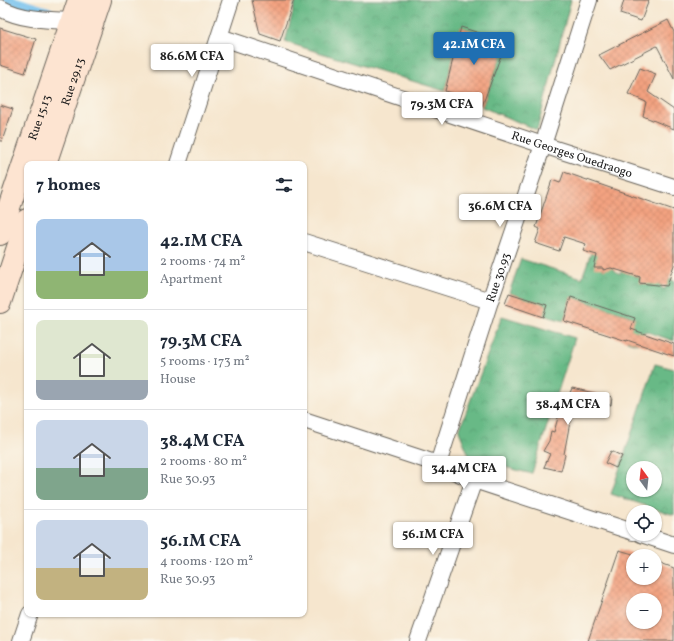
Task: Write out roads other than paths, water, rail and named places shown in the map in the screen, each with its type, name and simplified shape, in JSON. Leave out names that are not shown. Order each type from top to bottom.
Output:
[{"type":"main road","name":"Rue 15.13","points":[[24,161],[79,0]]},
{"type":"main road","name":"Rue 29.13","points":[[46,161],[100,0]]},
{"type":"main road","name":"Rue 15.13","points":[[0,234],[24,162]]},
{"type":"main road","points":[[0,302],[24,229]]},
{"type":"street","points":[[179,161],[231,0]]},
{"type":"street","name":"Rue 30.93","points":[[438,464],[589,0]]},
{"type":"street","points":[[0,8],[32,19],[71,21]]},
{"type":"street","name":"Rue Georges Ouedraogo","points":[[220,37],[543,145],[674,187]]},
{"type":"street","points":[[307,243],[490,301]]},
{"type":"street","points":[[307,421],[438,464],[474,480],[626,530]]},
{"type":"street","points":[[418,641],[474,480]]},
{"type":"street","points":[[662,541],[674,545]]},
{"type":"street","points":[[21,641],[29,617]]},
{"type":"waterway","points":[[1,0],[48,14]]}]
